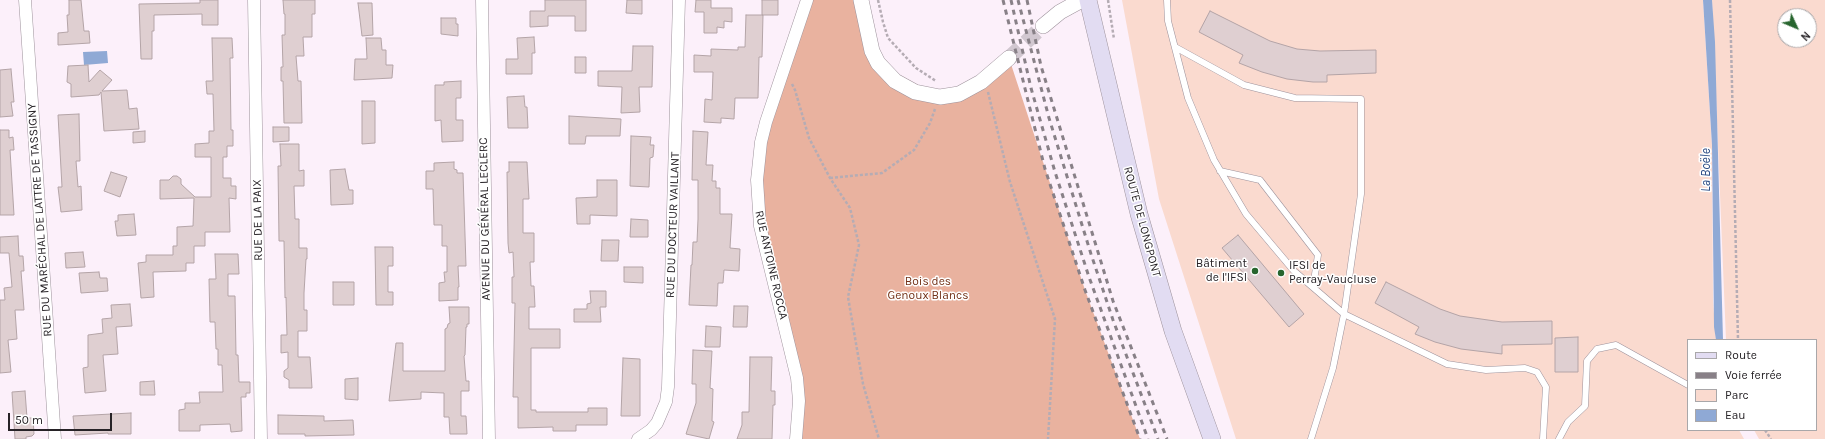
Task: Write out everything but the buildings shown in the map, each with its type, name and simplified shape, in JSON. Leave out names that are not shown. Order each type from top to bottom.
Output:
[{"type":"main road","name":"ROUTE DE LONGPONT","points":[[1088,0],[1139,214],[1173,331],[1212,439]]},
{"type":"street","name":"RUE DU MARÉCHAL DE LATTRE DE TASSIGNY","points":[[25,0],[55,439]]},
{"type":"street","name":"RUE DE LA PAIX","points":[[254,0],[262,439]]},
{"type":"street","name":"AVENUE DU GÉNÉRAL LECLERC","points":[[482,0],[489,439]]},
{"type":"street","name":"RUE DU DOCTEUR VAILLANT","points":[[638,439],[657,424],[666,402],[668,387],[679,0]]},
{"type":"street","name":"RUE ANTOINE ROCCA","points":[[796,439],[799,401],[797,378],[760,226],[757,198],[758,161],[761,142],[782,73],[807,0]]},
{"type":"street","points":[[861,0],[872,51],[885,73],[904,87],[915,92],[941,97],[959,94],[980,82],[1009,58]]},
{"type":"street","points":[[1043,26],[1060,12],[1082,0]]},
{"type":"lane","points":[[1167,0],[1168,21],[1188,98],[1214,160],[1246,214],[1294,271],[1344,314],[1447,364],[1486,370],[1525,368],[1537,372],[1546,387],[1543,439]]},
{"type":"lane","points":[[1175,47],[1244,85],[1295,98],[1360,99],[1361,194],[1344,314],[1333,368],[1311,439]]},
{"type":"lane","points":[[1220,171],[1260,180],[1318,255],[1313,287]]},
{"type":"lane","points":[[1559,439],[1568,422],[1585,406],[1587,362],[1597,349],[1616,345],[1687,384]]},
{"type":"path","points":[[830,178],[882,173],[914,150],[930,123],[941,97],[942,86],[916,68],[888,38],[882,22],[878,0]]},
{"type":"path","points":[[1108,0],[1115,44]]},
{"type":"path","points":[[1730,0],[1738,339]]},
{"type":"path","points":[[782,73],[795,90],[809,138],[830,178],[850,208],[859,245],[848,297],[863,384],[879,439]]},
{"type":"path","points":[[980,82],[988,93],[1010,182],[1056,319],[1048,439]]},
{"type":"green space","name":"Bois des Genoux Blancs","points":[[807,0],[861,0],[878,63],[940,97],[1009,58],[1085,290],[1140,439],[796,439],[799,401],[765,244],[758,161]]},
{"type":"green space","points":[[1122,0],[1703,0],[1712,145],[1713,301],[1716,339],[1687,339],[1687,431],[1740,431],[1744,439],[1236,439],[1159,199]]},
{"type":"green space","points":[[1712,0],[1825,0],[1825,439],[1759,439],[1755,431],[1817,431],[1817,339],[1726,339]]},
{"type":"water","points":[[1703,0],[1712,0],[1715,42],[1723,339],[1716,339],[1714,327],[1712,145]]},
{"type":"water","points":[[107,51],[108,63],[84,65],[83,52]]},
{"type":"tunnel","points":[[1009,58],[1043,26]]},
{"type":"railway","points":[[1003,0],[1045,169],[1085,290],[1140,439]]},
{"type":"railway","points":[[1011,0],[1031,88],[1055,172],[1089,277],[1148,439]]},
{"type":"railway","points":[[1018,0],[1049,118],[1091,254],[1113,320],[1158,439]]},
{"type":"railway","points":[[1027,0],[1041,66],[1113,301],[1167,439]]},
{"type":"place","name":"Bâtiment de l'IFSI","points":[[1255,271]]},
{"type":"place","name":"IFSI de Perray-Vaucluse","points":[[1281,273]]},
{"type":"water label","name":"La Boële","points":[[1706,170]]}]
